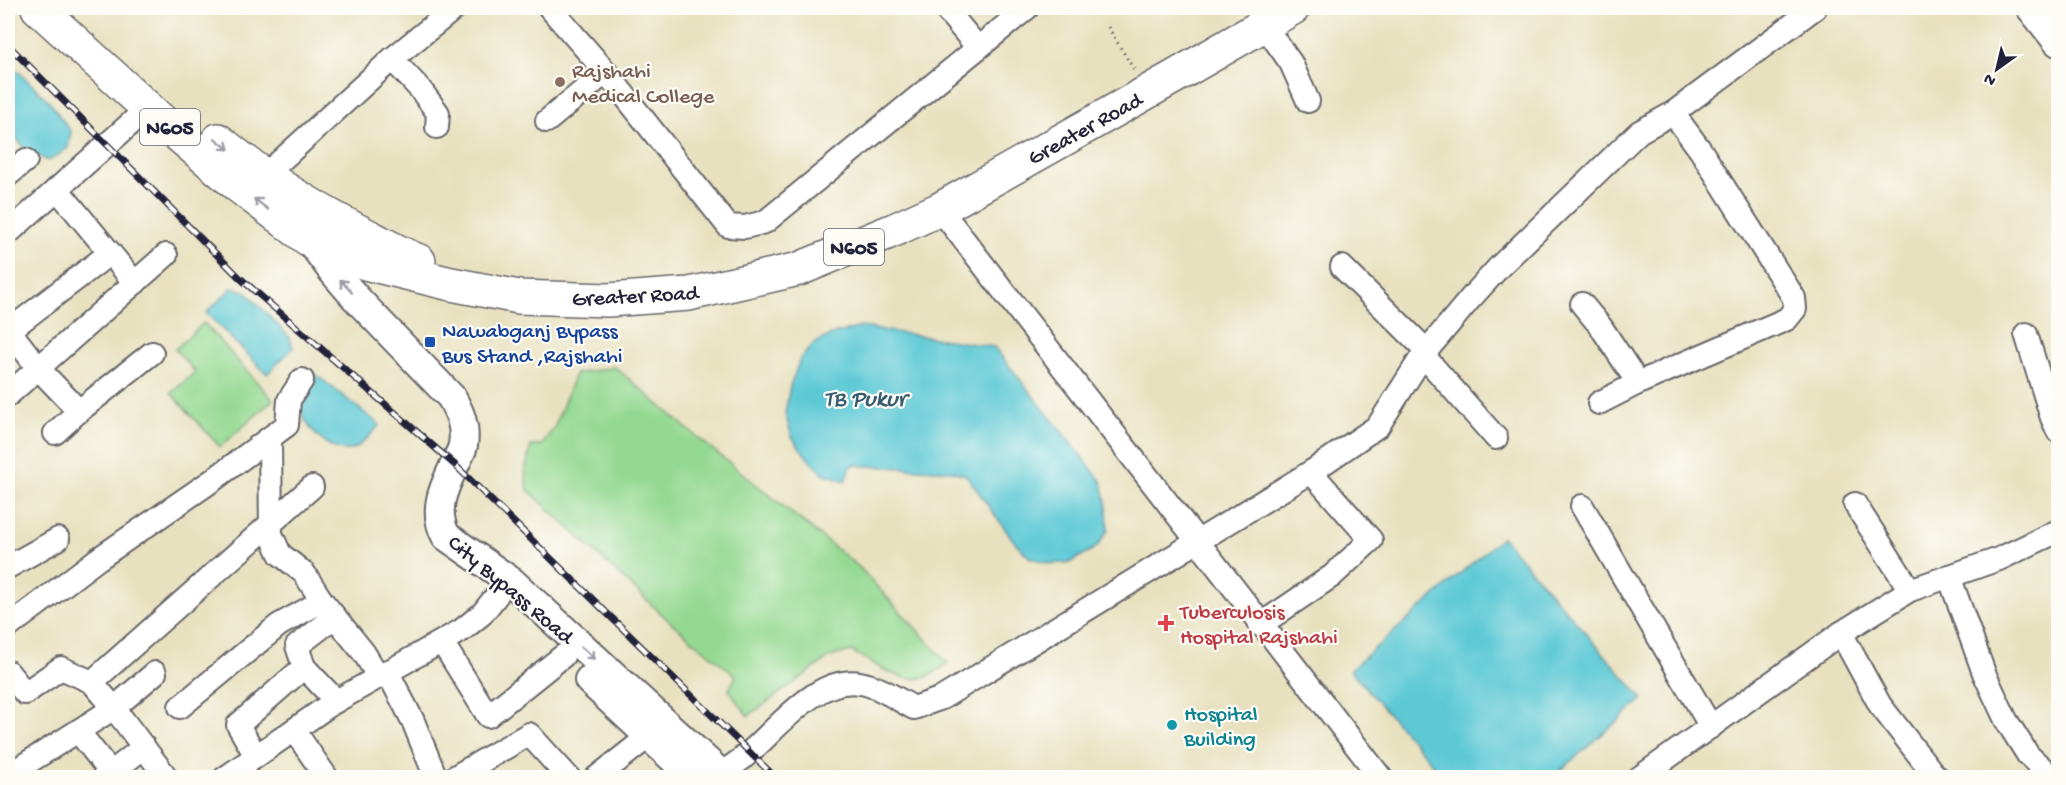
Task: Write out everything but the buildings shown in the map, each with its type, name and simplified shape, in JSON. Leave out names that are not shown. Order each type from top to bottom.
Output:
[{"type":"highway","name":"Greater Road","points":[[39,8],[148,108],[237,185],[317,227],[451,284],[519,297],[608,300],[689,294],[799,269],[940,209],[1142,83],[1268,16],[1293,8]]},
{"type":"highway","name":"Greater Road","points":[[68,8],[178,108],[264,176],[317,227]]},
{"type":"highway","name":"Greater Road","points":[[362,248],[395,252],[431,266],[503,280],[600,287],[676,283],[787,260],[884,221],[1022,156],[1268,16]]},
{"type":"main road","points":[[2031,8],[2058,42]]},
{"type":"main road","points":[[317,227],[350,291],[414,359]]},
{"type":"main road","points":[[362,248],[381,305],[414,359]]},
{"type":"main road","name":"City Bypass Road","points":[[414,359],[451,397],[459,410],[464,426],[463,447],[446,487],[438,514],[440,525],[446,536],[512,582],[700,771]]},
{"type":"main road","points":[[446,536],[497,595],[562,656],[649,735],[700,771]]},
{"type":"street","points":[[264,176],[392,59],[454,8]]},
{"type":"street","points":[[550,8],[606,72],[728,226],[745,227],[765,222],[1027,8]]},
{"type":"street","points":[[945,8],[978,48]]},
{"type":"street","points":[[700,771],[750,752],[809,698],[839,684],[859,683],[876,688],[914,708],[942,698],[1311,472],[1378,426],[1425,353],[1500,266],[1639,132],[1673,113],[1815,8]]},
{"type":"street","points":[[1268,16],[1308,101]]},
{"type":"street","points":[[392,59],[420,89],[438,113],[437,127]]},
{"type":"street","points":[[547,121],[606,72]]},
{"type":"street","points":[[8,233],[148,108]]},
{"type":"street","points":[[1599,403],[1638,383],[1787,319],[1795,309],[1794,298],[1701,150],[1673,113]]},
{"type":"street","points":[[8,175],[26,160]]},
{"type":"street","points":[[57,189],[135,283]]},
{"type":"street","points":[[940,209],[1197,543],[1381,777]]},
{"type":"street","points":[[79,411],[11,341],[10,329],[110,253]]},
{"type":"street","points":[[11,386],[39,369],[166,255]]},
{"type":"street","points":[[1342,267],[1425,353],[1496,438]]},
{"type":"street","points":[[1582,304],[1601,327],[1638,383]]},
{"type":"street","points":[[2026,334],[2058,431]]},
{"type":"street","points":[[55,433],[152,353]]},
{"type":"street","points":[[8,627],[98,559],[213,480],[287,425],[289,400],[302,380]]},
{"type":"street","points":[[270,438],[271,534],[280,554],[304,573],[329,609],[382,674],[413,720],[436,777]]},
{"type":"street","points":[[1260,624],[1332,576],[1371,540],[1311,472]]},
{"type":"street","points":[[92,682],[312,487]]},
{"type":"street","points":[[1855,504],[1910,590]]},
{"type":"street","points":[[1582,506],[1711,727]]},
{"type":"street","points":[[1639,777],[1842,633],[1910,590],[2000,559],[2058,531]]},
{"type":"street","points":[[9,563],[58,539]]},
{"type":"street","points":[[1949,576],[1984,673],[2006,720],[2028,755],[2053,777]]},
{"type":"street","points":[[225,777],[251,766],[294,730],[336,701],[462,630],[482,614],[497,595]]},
{"type":"street","points":[[329,609],[297,646],[304,667],[336,701]]},
{"type":"street","points":[[180,707],[279,625],[329,609]]},
{"type":"street","points":[[1842,633],[1880,705],[1938,777]]},
{"type":"street","points":[[442,642],[489,716],[562,656]]},
{"type":"street","points":[[251,766],[238,725],[304,667]]},
{"type":"street","points":[[8,672],[24,693],[61,668],[92,682],[144,747],[160,775]]},
{"type":"street","points":[[15,775],[114,708],[155,673]]},
{"type":"street","points":[[294,730],[327,777]]},
{"type":"street","points":[[78,731],[110,776],[144,747]]},
{"type":"street","points":[[453,777],[529,734],[569,777]]},
{"type":"street","points":[[596,777],[649,735]]},
{"type":"path","points":[[1108,27],[1142,83]]},
{"type":"green space","points":[[204,323],[273,400],[220,447],[171,393],[195,372],[175,349]]},
{"type":"green space","points":[[615,367],[697,437],[859,567],[948,663],[929,676],[909,679],[888,672],[851,651],[830,657],[748,716],[729,690],[736,676],[668,620],[528,490],[525,471],[531,446],[542,445],[555,426],[575,374]]},
{"type":"water","points":[[8,62],[49,101],[71,132],[68,148],[49,161],[28,152],[8,129]]},
{"type":"water","points":[[232,288],[245,291],[290,338],[293,348],[267,374],[206,313]]},
{"type":"water","name":"TB Pukur","points":[[862,327],[994,347],[1102,482],[1107,507],[1108,530],[1097,547],[1071,562],[1051,564],[1029,557],[1013,540],[966,475],[952,471],[852,465],[845,481],[823,473],[792,437],[785,413],[790,386],[800,360],[813,344],[833,334]]},
{"type":"water","points":[[314,373],[380,425],[357,447],[348,450],[329,445],[305,421],[300,398]]},
{"type":"water","points":[[1502,537],[1643,699],[1553,777],[1444,777],[1350,670]]},
{"type":"railway","points":[[8,45],[240,278],[455,465],[776,778]]},
{"type":"place","name":"Rajshahi Medical College","points":[[560,82]]},
{"type":"place","name":"Nawabganj Bypass Bus Stand ,Rajshahi","points":[[430,342]]},
{"type":"place","name":"Tuberculosis Hospital Rajshahi","points":[[1166,623]]},
{"type":"place","name":"Hospital Building","points":[[1172,725]]}]
